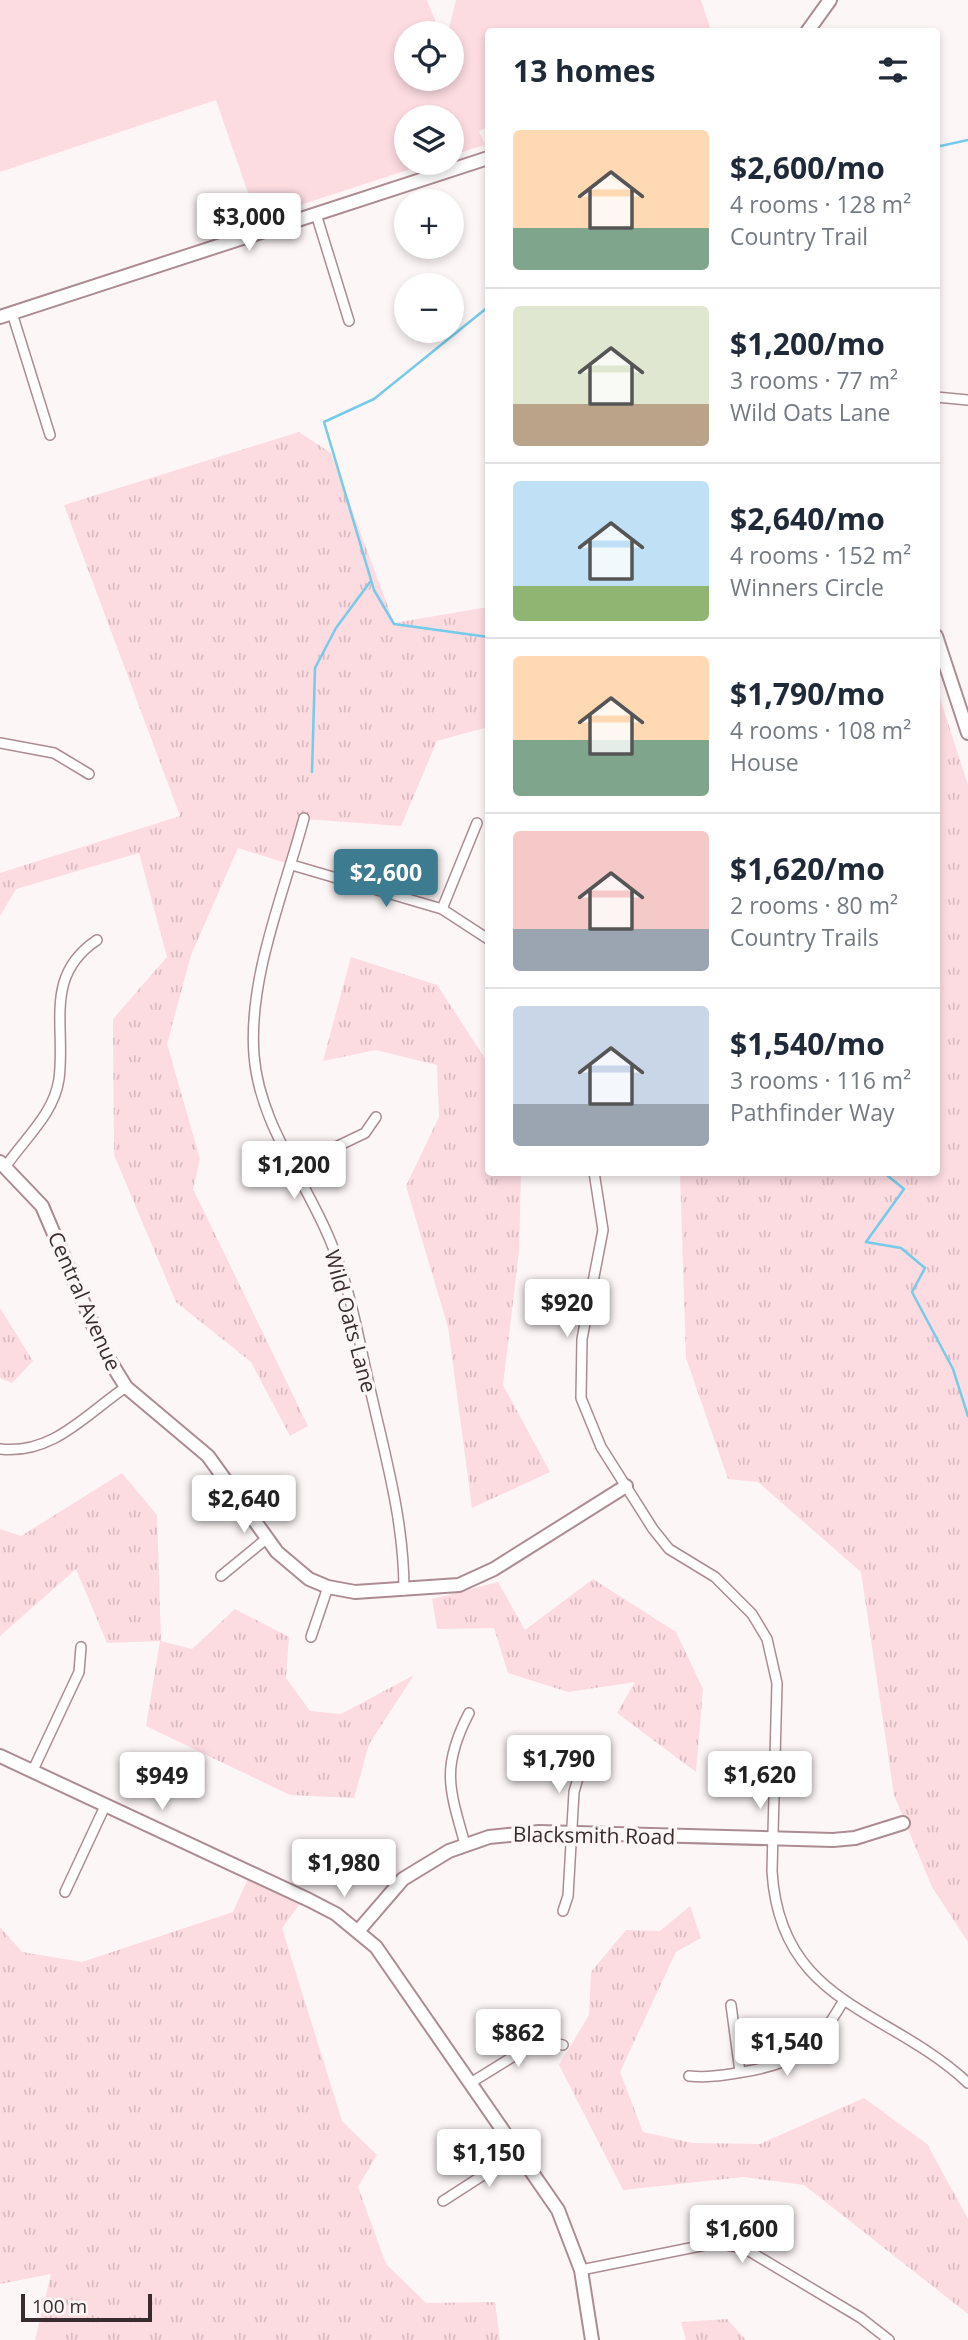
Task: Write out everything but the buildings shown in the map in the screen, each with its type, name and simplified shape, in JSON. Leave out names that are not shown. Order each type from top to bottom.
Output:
[{"type":"street","points":[[810,28],[830,0]]},
{"type":"street","points":[[50,435],[6,315],[485,159]]},
{"type":"street","points":[[316,214],[349,321]]},
{"type":"street","points":[[940,397],[968,400]]},
{"type":"street","points":[[940,648],[968,733]]},
{"type":"street","points":[[0,743],[54,753],[89,774]]},
{"type":"street","name":"Wild Oats Lane","points":[[304,818],[259,980],[253,1043],[264,1104],[330,1238],[345,1280],[403,1538],[404,1590]]},
{"type":"street","points":[[442,909],[477,823]]},
{"type":"street","points":[[292,865],[442,909],[485,937]]},
{"type":"street","points":[[3,1164],[34,1132],[51,1104],[59,1079],[57,1021],[61,992],[80,951],[97,940]]},
{"type":"street","points":[[294,1167],[365,1133],[376,1117]]},
{"type":"street","name":"Central Avenue","points":[[3,1164],[42,1206],[105,1353],[126,1387],[208,1456],[266,1539],[292,1567],[328,1587],[355,1592],[404,1590],[451,1587],[476,1579],[626,1486]]},
{"type":"street","points":[[595,1176],[603,1230],[601,1256],[582,1339],[581,1398],[601,1447],[669,1549],[715,1577],[752,1614],[767,1639],[777,1684],[773,1885],[778,1913],[788,1939],[811,1974],[844,2000],[968,2083]]},
{"type":"street","points":[[0,1449],[26,1449],[57,1439],[126,1387]]},
{"type":"street","points":[[222,1576],[266,1539]]},
{"type":"street","points":[[311,1637],[328,1587]]},
{"type":"street","points":[[33,1770],[79,1672],[81,1647]]},
{"type":"street","points":[[465,1844],[452,1800],[450,1772],[453,1743],[469,1713]]},
{"type":"street","points":[[0,1756],[309,1899],[359,1930],[396,1973],[472,2082],[565,2224],[581,2270],[592,2340]]},
{"type":"street","points":[[563,1911],[568,1896],[574,1792],[582,1764]]},
{"type":"street","points":[[65,1892],[106,1804]]},
{"type":"street","name":"Blacksmith Road","points":[[359,1930],[403,1879],[425,1863],[465,1844],[511,1833],[774,1839],[855,1838],[904,1823]]},
{"type":"street","points":[[689,2076],[708,2078],[785,2063],[804,2052],[825,2033],[844,2000]]},
{"type":"street","points":[[730,2005],[740,2072]]},
{"type":"street","points":[[472,2082],[540,2040],[563,2045]]},
{"type":"street","points":[[443,2201],[519,2152]]},
{"type":"street","points":[[581,2270],[715,2243],[731,2244],[744,2248],[860,2318],[888,2340]]},
{"type":"green space","points":[[0,0],[427,0],[435,21],[394,21],[394,91],[464,91],[464,21],[451,21],[456,0],[701,0],[710,28],[485,28],[485,128],[479,131],[485,145],[464,151],[464,105],[394,105],[394,174],[257,219],[216,100],[0,172]]},
{"type":"green space","points":[[299,432],[331,453],[394,623],[485,608],[485,728],[437,741],[401,826],[304,819],[292,865],[238,848],[191,955],[167,1044],[200,1159],[193,1189],[308,1426],[290,1436],[251,1362],[176,1302],[114,1155],[113,1019],[167,957],[139,853],[16,889],[0,916],[0,873],[180,816],[64,505]]},
{"type":"green space","points":[[940,698],[968,785],[968,1942],[932,1887],[894,1795],[861,1572],[758,1482],[728,1479],[686,1358],[680,1176],[940,1176]]},
{"type":"green space","points":[[351,957],[437,985],[485,1058],[485,1176],[521,1176],[519,1251],[503,1385],[550,1472],[472,1508],[448,1327],[406,1186],[439,1117],[437,1065],[376,1050],[323,1061]]},
{"type":"green space","points":[[0,1308],[33,1361],[12,1383],[0,1378]]},
{"type":"green space","points":[[122,1473],[157,1515],[161,1641],[192,1649],[235,1609],[289,1637],[286,1678],[310,1711],[341,1714],[414,1675],[369,1744],[354,1798],[290,1795],[146,1726],[160,1641],[107,1643],[76,1569],[0,1636],[0,1529],[21,1536]]},
{"type":"green space","points":[[593,1579],[676,1632],[703,1689],[696,1772],[617,1713],[635,1682],[568,1692],[508,1673],[494,1628],[437,1629],[432,1599],[498,1582],[525,1630]]},
{"type":"green space","points":[[251,1872],[305,1897],[282,1928],[342,2121],[377,2155],[358,2187],[386,2264],[426,2303],[495,2302],[500,2340],[35,2340],[51,2274],[0,2284],[0,1927],[22,1952],[82,1962],[233,1912]]},
{"type":"green space","points":[[690,1906],[701,1938],[676,1952],[620,2072],[643,2132],[693,2143],[760,2144],[864,2098],[927,2144],[968,2219],[968,2314],[804,2185],[743,2177],[623,2190],[559,2065],[589,2015],[591,1972],[626,1930],[660,1931]]},
{"type":"green space","points":[[727,2319],[746,2340],[686,2340],[681,2322]]},
{"type":"waterway","points":[[940,146],[968,140]]},
{"type":"waterway","points":[[485,309],[374,399],[324,422],[374,590],[394,624],[485,637]]},
{"type":"waterway","points":[[312,772],[315,668],[336,628],[370,582]]},
{"type":"waterway","points":[[888,1176],[904,1189],[866,1242],[901,1248],[925,1268],[912,1292],[953,1369],[968,1416]]}]
